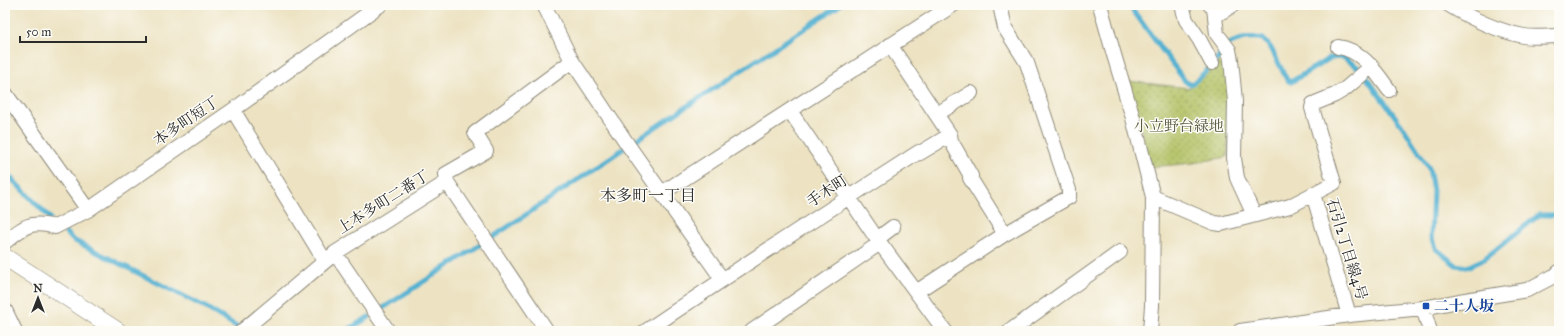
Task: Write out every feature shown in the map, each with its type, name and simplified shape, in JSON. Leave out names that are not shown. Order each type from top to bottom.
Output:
[{"type":"street","name":"本多町短丁","points":[[5,242],[22,227],[42,223],[55,227],[88,210],[233,110],[380,5]]},
{"type":"street","points":[[544,5],[572,61],[628,145],[722,279]]},
{"type":"street","points":[[662,193],[790,112],[953,5]]},
{"type":"street","points":[[916,292],[1005,234],[1069,197],[1069,190],[1027,63],[1005,28],[1000,5]]},
{"type":"street","points":[[1100,5],[1133,118],[1153,197],[1152,306],[1150,331]]},
{"type":"street","points":[[1182,5],[1186,20],[1199,39],[1212,63]]},
{"type":"street","points":[[1233,5],[1212,10],[1217,34],[1229,50],[1234,101],[1234,158],[1238,178],[1254,215]]},
{"type":"street","points":[[1449,5],[1471,18],[1491,26],[1525,36],[1559,36]]},
{"type":"street","points":[[890,45],[950,135],[951,141],[971,176],[970,178],[1005,234]]},
{"type":"street","points":[[1338,47],[1347,48],[1372,66],[1389,90]]},
{"type":"street","name":"上本多町二番丁","points":[[242,331],[330,257],[447,182],[446,174],[486,151],[475,133],[572,61]]},
{"type":"street","points":[[1313,194],[1334,183],[1312,108],[1313,104],[1335,95],[1372,66]]},
{"type":"street","points":[[5,93],[88,210]]},
{"type":"street","points":[[937,114],[971,93]]},
{"type":"street","points":[[233,110],[330,257],[388,331]]},
{"type":"street","points":[[790,112],[879,241],[945,331]]},
{"type":"street","name":"手木町","points":[[646,331],[722,279],[849,197],[919,152],[920,153],[950,135]]},
{"type":"street","points":[[447,182],[546,331]]},
{"type":"street","name":"石引2丁目線4号","points":[[1153,197],[1214,223],[1221,224],[1290,206],[1313,194],[1349,315]]},
{"type":"street","points":[[752,331],[879,241],[893,227]]},
{"type":"street","points":[[1010,331],[1120,252]]},
{"type":"street","points":[[5,257],[118,331]]},
{"type":"street","points":[[1240,331],[1349,315],[1423,308],[1527,290],[1558,275]]},
{"type":"street","points":[[1423,308],[1430,331]]},
{"type":"street","points":[[5,310],[15,331]]},
{"type":"green space","name":"小立野台緑地","points":[[1222,58],[1228,62],[1231,103],[1227,157],[1193,163],[1151,167],[1127,81],[1189,88],[1218,65]]},
{"type":"waterway","points":[[633,142],[840,5]]},
{"type":"waterway","points":[[1129,5],[1185,81],[1189,84],[1193,83],[1213,65],[1224,49]]},
{"type":"waterway","points":[[1229,44],[1245,38],[1263,39],[1271,48],[1287,80],[1291,82],[1330,58],[1343,57],[1359,68]]},
{"type":"waterway","points":[[1366,77],[1405,130],[1429,168],[1433,191],[1431,236],[1435,248],[1456,265],[1467,267],[1484,259],[1539,215],[1559,215]]},
{"type":"waterway","points":[[490,239],[623,149]]},
{"type":"waterway","points":[[5,172],[50,218]]},
{"type":"waterway","points":[[66,233],[73,240],[203,306],[238,327]]},
{"type":"waterway","points":[[380,310],[480,245]]},
{"type":"waterway","points":[[346,331],[369,317]]},
{"type":"place","name":"二十人坂","points":[[1426,306]]},
{"type":"district","name":"本多町一丁目","points":[[648,195]]}]
